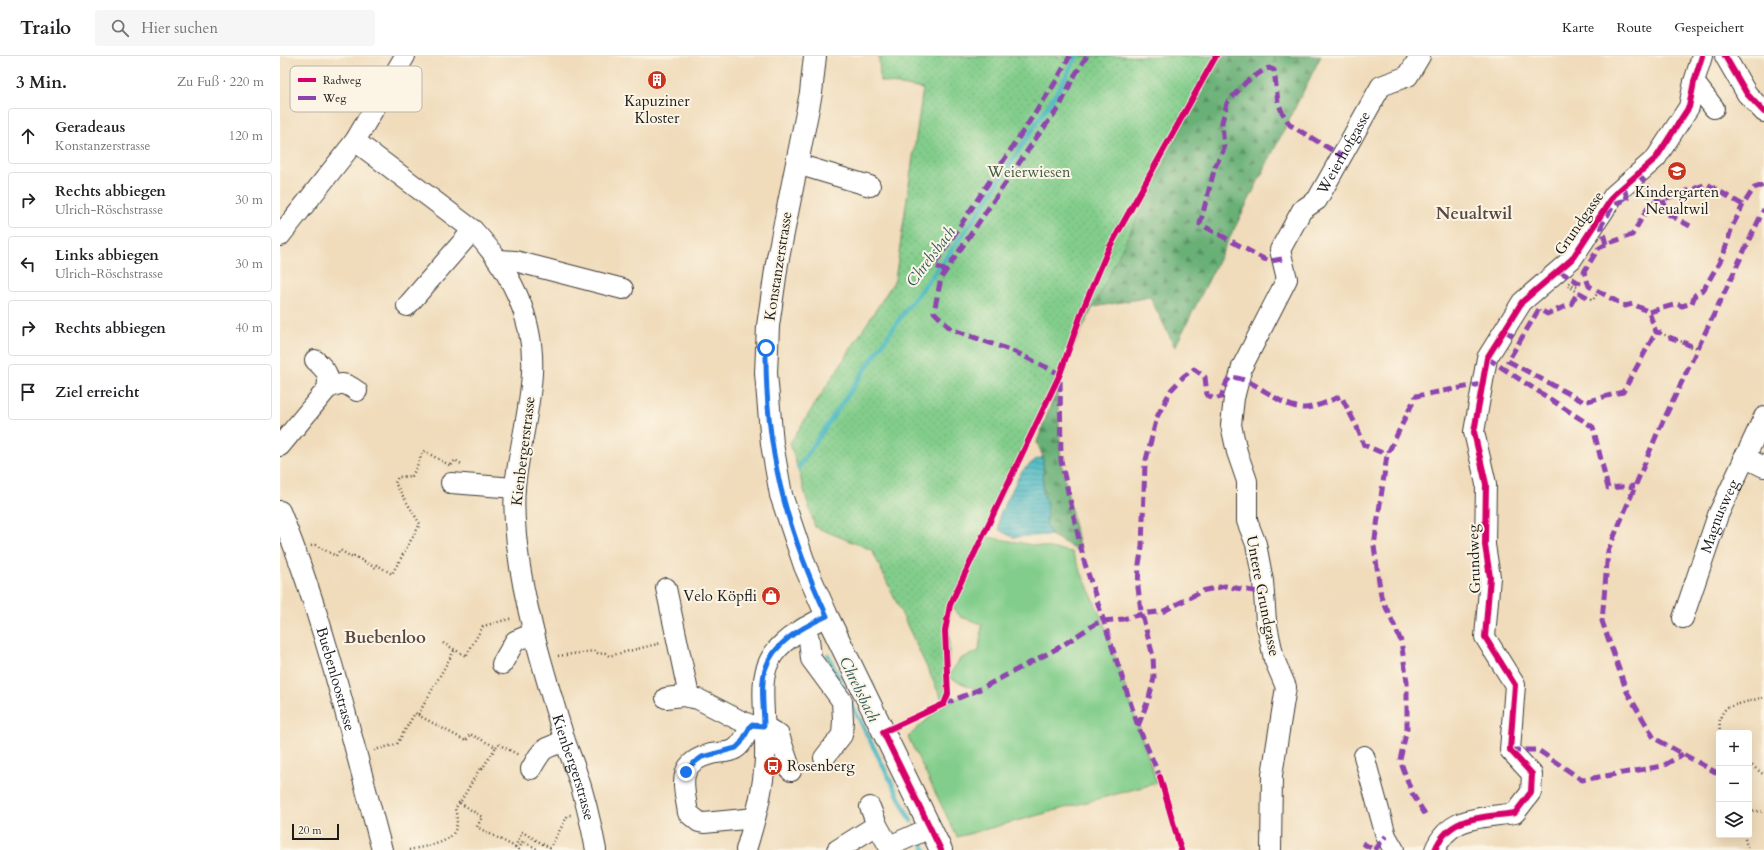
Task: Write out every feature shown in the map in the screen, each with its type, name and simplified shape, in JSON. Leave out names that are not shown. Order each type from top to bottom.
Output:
[{"type":"main road","name":"Konstanzerstrasse","points":[[815,56],[811,93],[772,295],[766,348],[767,394],[772,444],[782,495],[797,545],[827,616],[941,850]]},
{"type":"street","points":[[399,66],[405,56]]},
{"type":"street","name":"Weierhofgasse","points":[[1242,367],[1287,278],[1280,250],[1302,210],[1316,200],[1381,86],[1408,76],[1420,56]]},
{"type":"street","name":"Grundgasse","points":[[1487,358],[1522,302],[1572,259],[1614,195],[1656,158],[1689,107],[1694,82],[1702,56]]},
{"type":"street","points":[[1725,56],[1747,94],[1764,112]]},
{"type":"street","points":[[1694,82],[1714,108]]},
{"type":"street","points":[[280,236],[355,142],[372,112]]},
{"type":"street","name":"Kienbergerstrasse","points":[[355,142],[473,230],[499,260],[512,282],[524,312],[532,353],[532,373],[530,395],[515,488],[516,528],[520,568],[534,632],[565,742],[575,768],[596,850]]},
{"type":"street","points":[[797,164],[870,186]]},
{"type":"street","points":[[407,306],[473,230]]},
{"type":"street","points":[[499,260],[515,261],[623,289]]},
{"type":"street","name":"Grundweg","points":[[1435,850],[1442,836],[1452,826],[1473,819],[1515,813],[1530,792],[1532,774],[1510,750],[1515,685],[1485,637],[1490,577],[1485,545],[1486,484],[1474,432],[1487,358]]},
{"type":"street","points":[[314,360],[323,368],[329,378],[327,389]]},
{"type":"street","name":"Untere Grundgasse","points":[[1242,367],[1234,398],[1231,425],[1237,452],[1247,481],[1248,521],[1256,544],[1262,573],[1266,621],[1272,651],[1286,687],[1272,775],[1271,850]]},
{"type":"street","points":[[280,446],[327,389],[335,385],[348,384],[357,391]]},
{"type":"street","name":"Magnusweg","points":[[1683,618],[1718,515],[1744,457],[1764,418]]},
{"type":"street","points":[[1744,457],[1764,467]]},
{"type":"street","points":[[451,483],[515,488]]},
{"type":"street","name":"Buebenloostrasse","points":[[280,511],[328,650],[382,850]]},
{"type":"street","points":[[666,588],[689,696]]},
{"type":"street","points":[[746,850],[755,818],[764,775],[765,758],[757,726],[768,661],[777,648],[804,628],[827,616]]},
{"type":"street","points":[[804,628],[809,639],[811,659],[842,701],[842,735],[824,758]]},
{"type":"street","points":[[502,664],[515,641],[534,632]]},
{"type":"street","points":[[666,698],[689,696],[779,735],[791,771]]},
{"type":"street","points":[[755,818],[710,824],[699,822],[688,814],[683,781],[691,765],[696,760],[736,748],[757,726]]},
{"type":"street","points":[[531,770],[542,750],[546,747],[565,742]]},
{"type":"street","points":[[1364,756],[1386,836],[1394,850]]},
{"type":"street","points":[[837,850],[874,816],[891,850]]},
{"type":"street","points":[[891,850],[894,844],[930,828]]},
{"type":"path","points":[[1649,187],[1645,196],[1647,197],[1652,189],[1655,191]]},
{"type":"path","points":[[1577,287],[1569,283],[1568,286],[1578,292]]},
{"type":"path","points":[[1587,297],[1593,300],[1598,292]]},
{"type":"path","points":[[1661,333],[1669,336]]},
{"type":"path","points":[[1677,340],[1683,342]]},
{"type":"path","points":[[1691,346],[1698,348]]},
{"type":"path","points":[[293,551],[315,545],[336,556],[340,550],[353,558],[354,556],[376,568],[377,565],[392,574],[420,524],[395,483],[398,477],[412,476],[419,465],[420,458],[424,451],[451,466],[455,460],[465,466]]},
{"type":"path","points":[[443,643],[466,656],[483,626],[513,618]]},
{"type":"path","points":[[560,656],[594,651],[599,654],[605,653],[609,656],[677,640]]},
{"type":"path","points":[[418,715],[455,649]]},
{"type":"path","points":[[1720,730],[1720,720],[1724,710],[1728,707],[1764,697]]},
{"type":"path","points":[[357,754],[397,744],[415,713],[466,741],[470,734],[496,748]]},
{"type":"path","points":[[409,850],[446,841],[452,836],[458,819],[455,809],[459,803],[460,804],[480,768],[482,769],[498,744],[517,755]]},
{"type":"path","points":[[1752,765],[1764,775]]},
{"type":"path","points":[[460,804],[482,817],[477,827],[519,850],[523,841],[539,850]]},
{"type":"path","points":[[1752,810],[1764,812]]},
{"type":"path","points":[[514,847],[522,832],[550,848],[570,815]]},
{"type":"path","points":[[1745,838],[1748,850]]},
{"type":"green space","name":"Weierwiesen","points":[[879,56],[1217,56],[1060,374],[950,605],[948,677],[944,704],[872,550],[815,527],[790,443],[895,280],[923,89],[880,81]]},
{"type":"green space","points":[[1216,56],[1321,56],[1175,347],[1150,297],[1083,309]]},
{"type":"green space","points":[[1057,388],[1061,461],[1080,552],[1051,535],[1046,524],[1047,504],[1043,493],[1043,457],[1037,442]]},
{"type":"green space","points":[[982,536],[1072,552],[1103,621],[1157,783],[957,837],[908,737],[944,704],[977,690],[948,677],[960,659],[979,651],[982,624],[961,617],[950,605]]},
{"type":"water","points":[[1043,457],[1043,493],[1047,504],[1046,524],[1051,535],[1013,537],[999,530],[999,516],[1021,472],[1035,460]]},
{"type":"waterway","name":"Chrebsbach","points":[[798,468],[907,308],[977,215],[1060,87],[1077,56]]},
{"type":"waterway","name":"Chrebsbach","points":[[828,655],[844,689]]},
{"type":"waterway","name":"Chrebsbach","points":[[850,701],[911,821]]},
{"type":"waterway","name":"Chrebsbach","points":[[921,841],[925,850]]},
{"type":"marked path","points":[[946,271],[934,265],[1055,83],[1070,56]]},
{"type":"marked path","points":[[1087,56],[1073,78],[1060,106],[1036,138],[941,278],[934,312],[951,329],[1015,352],[1060,374],[1061,461],[1084,561],[1138,726],[1160,777]]},
{"type":"marked path","points":[[1282,259],[1271,261],[1264,259],[1200,224],[1215,167],[1224,149],[1222,122],[1227,103],[1246,82],[1264,70],[1269,68],[1274,70],[1278,102],[1290,125],[1342,156]]},
{"type":"marked path","points":[[1638,174],[1649,187]]},
{"type":"marked path","points":[[1661,333],[1656,332],[1649,312],[1633,304],[1625,306],[1589,286],[1584,272],[1598,249],[1606,244],[1632,235],[1650,204],[1707,184],[1743,205],[1754,188],[1760,186],[1762,187]]},
{"type":"marked path","points":[[1606,244],[1601,226],[1615,203],[1623,201],[1626,202],[1627,199],[1624,187]]},
{"type":"marked path","points":[[1655,191],[1658,201]]},
{"type":"marked path","points":[[1663,200],[1668,214],[1692,227]]},
{"type":"marked path","points":[[1649,312],[1677,304],[1682,306],[1692,303],[1695,295],[1704,289],[1723,256],[1732,227],[1743,205]]},
{"type":"marked path","points":[[1716,772],[1654,738],[1627,692],[1602,621],[1608,551],[1657,434],[1764,209]]},
{"type":"marked path","points":[[1559,271],[1579,283],[1577,287]]},
{"type":"marked path","points":[[1587,297],[1578,292],[1571,304],[1547,314],[1539,309],[1508,361],[1584,402],[1623,392],[1656,332]]},
{"type":"marked path","points":[[1505,331],[1513,336]]},
{"type":"marked path","points":[[1669,337],[1677,340]]},
{"type":"marked path","points":[[1683,342],[1691,346]]},
{"type":"marked path","points":[[1487,358],[1593,427],[1608,488],[1635,486]]},
{"type":"marked path","points":[[1138,726],[1149,698],[1154,678],[1153,656],[1141,611],[1138,588],[1139,564],[1142,547],[1145,464],[1157,417],[1171,390],[1184,376],[1194,369],[1205,377],[1207,395],[1214,399],[1221,397],[1227,381],[1231,377],[1250,382],[1284,403],[1303,408],[1317,406],[1341,396],[1357,427],[1364,445],[1387,455]]},
{"type":"marked path","points":[[1425,814],[1412,793],[1400,760],[1407,729],[1407,682],[1401,641],[1381,596],[1374,546],[1387,455],[1416,396],[1482,384]]},
{"type":"marked path","points":[[944,704],[978,690],[1060,647],[1095,624],[1103,621],[1123,619],[1142,614],[1164,611],[1202,591],[1225,586],[1264,593]]},
{"type":"marked path","points":[[1510,750],[1538,750],[1582,780],[1663,766],[1683,754]]},
{"type":"marked path","points":[[1375,850],[1386,836]]},
{"type":"marked path","points":[[1362,843],[1375,850]]},
{"type":"cycle path","points":[[941,850],[883,732],[944,704],[948,694],[945,631],[950,605],[1060,374],[1083,309],[1108,250],[1216,56]]},
{"type":"cycle path","points":[[1435,850],[1441,839],[1449,830],[1458,824],[1468,820],[1515,813],[1531,792],[1532,774],[1510,750],[1515,685],[1485,637],[1490,577],[1485,545],[1486,484],[1474,432],[1487,358],[1522,302],[1572,259],[1614,195],[1656,158],[1689,107],[1694,82],[1702,56]]},
{"type":"cycle path","points":[[1725,56],[1747,94],[1764,112]]},
{"type":"cycle path","points":[[1160,777],[1181,850]]},
{"type":"place","name":"Kapuziner Kloster","points":[[657,80]]},
{"type":"place","name":"Kindergarten Neualtwil","points":[[1677,171]]},
{"type":"place","name":"Velo Köpfli","points":[[771,596]]},
{"type":"place","name":"Rosenberg","points":[[773,766]]},
{"type":"district","name":"Neualtwil","points":[[1474,213]]},
{"type":"district","name":"Buebenloo","points":[[385,637]]},
{"type":"route","points":[[686,772],[696,760],[702,757],[730,751],[736,748],[741,743],[751,725],[764,726],[763,689],[765,670],[768,661],[777,648],[788,639],[804,628],[827,616],[797,545],[776,472],[767,394],[766,348]]}]
